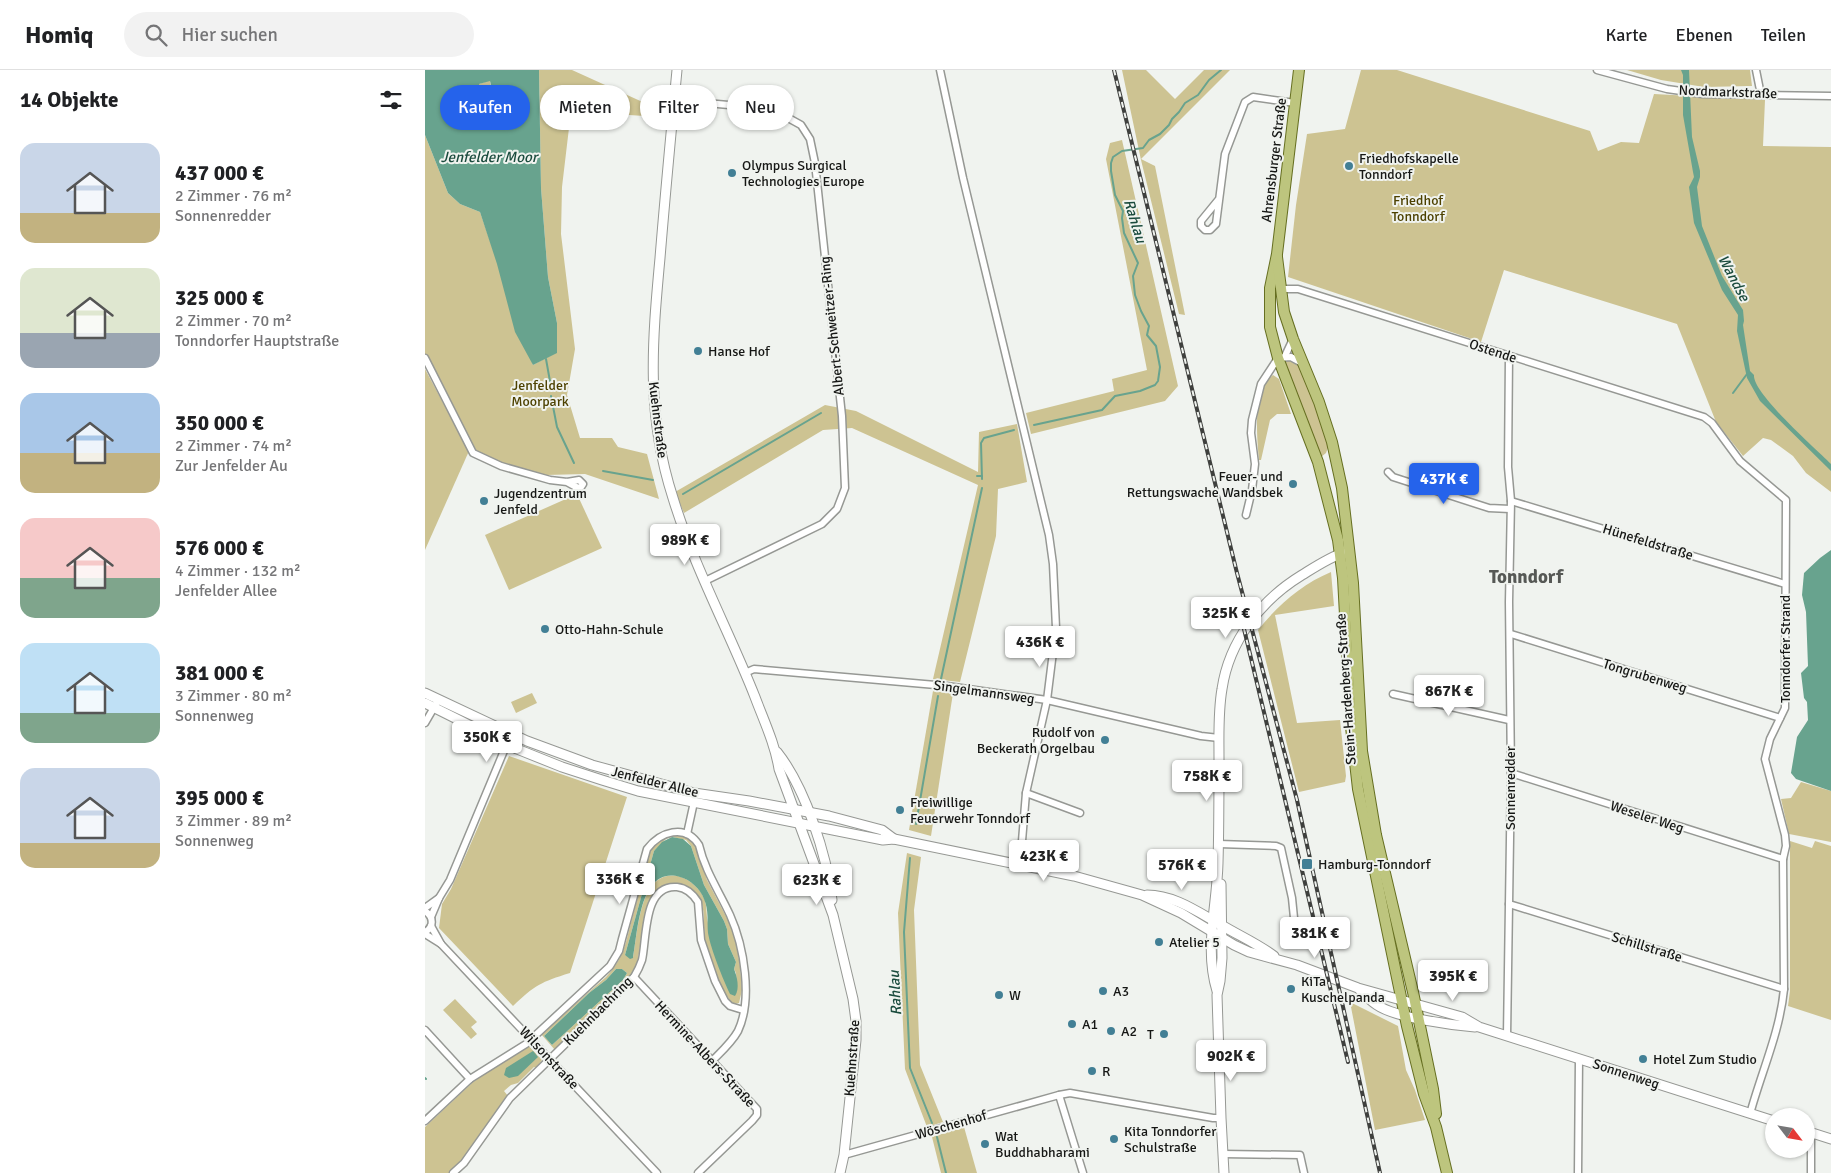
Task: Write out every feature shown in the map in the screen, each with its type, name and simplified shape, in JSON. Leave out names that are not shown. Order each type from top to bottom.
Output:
[{"type":"main road","name":"Kuehnstraße","points":[[676,85],[677,70]]},
{"type":"main road","name":"Ahrensburger Straße","points":[[1277,254],[1299,70]]},
{"type":"main road","name":"Kuehnstraße","points":[[671,130],[653,335],[653,392],[660,446],[670,488],[688,542],[745,672],[776,750],[779,769],[833,915],[853,1000],[856,1021],[856,1040],[844,1155],[840,1173]]},
{"type":"main road","name":"Stein-Hardenberg-Straße","points":[[1277,254],[1284,312],[1319,402],[1338,466],[1342,488],[1351,727],[1357,783],[1405,1016],[1424,1094],[1436,1127],[1447,1173]]},
{"type":"main road","name":"Stein-Hardenberg-Straße","points":[[1277,254],[1270,288],[1269,316],[1272,336],[1282,357],[1318,462],[1345,552],[1361,751],[1377,835],[1433,1089],[1436,1127]]},
{"type":"main road","points":[[1224,1173],[1217,991],[1212,967],[1211,930],[1218,866],[1220,706],[1225,676],[1233,653],[1249,624],[1264,605],[1279,590],[1315,567],[1345,552]]},
{"type":"main road","name":"Jenfelder Allee","points":[[425,693],[511,734],[592,765],[700,794],[809,812],[882,830],[894,839]]},
{"type":"main road","name":"Jenfelder Allee","points":[[425,703],[507,744],[562,767],[638,791],[883,840],[894,839],[1074,876],[1142,895],[1181,912],[1211,930]]},
{"type":"main road","name":"Kuehnstraße","points":[[776,750],[788,766],[809,812],[821,848],[831,894],[833,915]]},
{"type":"main road","points":[[694,802],[700,794]]},
{"type":"main road","points":[[1217,991],[1220,981],[1222,937],[1221,887],[1218,866]]},
{"type":"main road","name":"Jenfelder Allee","points":[[1142,895],[1158,895],[1190,908],[1221,925]]},
{"type":"main road","name":"Sonnenweg","points":[[1221,925],[1261,947],[1276,958]]},
{"type":"main road","name":"Sonnenweg","points":[[1211,930],[1249,952],[1276,958],[1358,988],[1462,1017],[1479,1027],[1765,1118]]},
{"type":"main road","name":"Sonnenweg","points":[[1358,988],[1377,1006],[1390,1012],[1452,1025],[1479,1027]]},
{"type":"main road","points":[[1815,1134],[1831,1139]]},
{"type":"street","points":[[940,70],[963,178],[1049,534],[1053,564],[1056,628],[1047,700],[1026,793],[1020,865]]},
{"type":"street","name":"Nordmarkstraße","points":[[1597,70],[1667,90],[1702,94],[1831,96]]},
{"type":"street","points":[[1756,70],[1761,95]]},
{"type":"street","points":[[1219,199],[1201,221],[1201,226],[1205,230],[1211,230],[1216,224],[1225,154],[1245,102],[1253,97],[1295,103]]},
{"type":"street","name":"Albert-Schweitzer-Ring","points":[[705,581],[822,524],[837,509],[845,488],[842,416],[815,163],[810,139],[801,125],[772,109],[717,104]]},
{"type":"street","name":"Ostende","points":[[1281,289],[1303,290],[1704,417]]},
{"type":"street","points":[[1246,515],[1252,490],[1255,464],[1251,433],[1252,420],[1261,384],[1293,339]]},
{"type":"street","points":[[1282,357],[1291,356],[1305,365]]},
{"type":"street","name":"Sonnenredder","points":[[1507,1036],[1511,774],[1509,720],[1511,501],[1508,467],[1509,356]]},
{"type":"street","points":[[425,358],[473,453],[501,466],[550,480],[567,482]]},
{"type":"street","name":"Tonndorfer Strand","points":[[1704,417],[1711,423],[1740,461],[1786,500],[1785,708],[1766,749],[1765,759],[1785,835],[1786,846],[1783,859],[1784,989],[1783,1002],[1771,1047],[1750,1114]]},
{"type":"street","points":[[1388,472],[1393,477],[1489,508],[1510,509]]},
{"type":"street","name":"Hünefeldstraße","points":[[1511,501],[1785,584]]},
{"type":"street","name":"Tongrubenweg","points":[[1511,634],[1780,718]]},
{"type":"street","name":"Singelmannsweg","points":[[745,672],[754,669],[947,686],[1047,700],[1201,736],[1219,738]]},
{"type":"street","points":[[1393,694],[1509,720]]},
{"type":"street","points":[[425,722],[439,699]]},
{"type":"street","points":[[425,933],[431,926],[431,917],[439,898],[451,880],[511,734]]},
{"type":"street","name":"Weseler Weg","points":[[1511,774],[1783,859]]},
{"type":"street","points":[[1026,793],[1080,813]]},
{"type":"street","points":[[694,802],[687,834],[699,845],[712,882],[730,915],[737,933],[744,975],[743,1010],[737,1032],[713,1060]]},
{"type":"street","name":"Kuehnbachring","points":[[425,1121],[470,1079],[526,1044],[610,966],[619,951],[647,849],[653,842],[667,833],[680,831],[687,834]]},
{"type":"street","points":[[1219,844],[1276,846],[1281,848],[1292,898],[1296,938]]},
{"type":"street","name":"Kuehnbachring","points":[[453,1173],[464,1162],[510,1098],[634,977],[641,959],[652,903],[657,894],[675,887],[690,893],[698,902],[701,940],[715,980],[725,1001],[730,1006],[743,1010]]},
{"type":"street","points":[[431,917],[425,910],[439,898]]},
{"type":"street","name":"Schillstraße","points":[[1509,904],[1784,989]]},
{"type":"street","name":"Wilsonstraße","points":[[431,926],[441,944]]},
{"type":"street","name":"Wilsonstraße","points":[[425,933],[441,944],[657,1173]]},
{"type":"street","name":"Hermine-Albers-Straße","points":[[634,977],[755,1105],[758,1112],[752,1121],[698,1173]]},
{"type":"street","points":[[425,1030],[470,1079]]},
{"type":"street","points":[[1578,1173],[1579,1059]]},
{"type":"street","name":"Wöschenhof","points":[[844,1155],[1069,1093],[1221,1118]]},
{"type":"street","points":[[1059,1095],[1083,1173]]},
{"type":"street","points":[[1223,1154],[1300,1156],[1305,1173]]},
{"type":"street","points":[[1810,1158],[1811,1173]]},
{"type":"green space","points":[[539,70],[572,70],[605,85],[540,85],[540,129]]},
{"type":"green space","points":[[1122,70],[1146,70],[1175,99],[1204,70],[1230,70],[1141,159],[1155,166],[1185,315],[1179,314],[1141,160]]},
{"type":"green space","name":"Friedhof Tonndorf","points":[[1361,70],[1397,70],[1590,131],[1598,151],[1621,142],[1639,143],[1654,94],[1765,100],[1763,146],[1831,147],[1831,492],[1806,473],[1793,456],[1771,440],[1763,438],[1743,456],[1716,422],[1677,324],[1504,270],[1481,342],[1288,277],[1296,205],[1307,134],[1345,129]]},
{"type":"green space","points":[[1627,70],[1750,70],[1752,86],[1704,87],[1661,80]]},
{"type":"green space","points":[[490,80],[490,85],[479,84]]},
{"type":"green space","points":[[630,96],[640,101],[640,116],[630,115]]},
{"type":"green space","name":"Jenfelder Moorpark","points":[[540,130],[569,130],[562,187],[561,234],[575,349],[567,395],[580,438],[612,438],[618,447],[647,454],[659,499],[585,474],[546,475],[503,463],[476,450],[425,354],[425,135],[448,193],[460,204],[480,212],[533,365],[557,352],[557,323],[548,277],[541,188]]},
{"type":"green space","points":[[1122,140],[1178,386],[1165,401],[1031,434],[1026,413],[1114,391],[1112,379],[1147,370],[1106,159],[1110,143]]},
{"type":"green space","points":[[1290,359],[1297,363],[1329,445],[1326,453],[1321,457],[1283,362]]},
{"type":"green space","points":[[425,369],[469,451],[425,550]]},
{"type":"green space","points":[[1273,375],[1279,379],[1291,414],[1277,414],[1270,420],[1261,460],[1259,460],[1257,415],[1266,382]]},
{"type":"green space","points":[[825,405],[856,411],[978,472],[979,432],[1017,424],[1027,482],[998,489],[996,536],[960,682],[933,679],[978,485],[852,428],[823,430],[684,513],[675,492]]},
{"type":"green space","points":[[577,494],[602,548],[509,590],[485,535]]},
{"type":"green space","points":[[1331,572],[1334,606],[1275,615],[1297,723],[1340,720],[1345,782],[1299,792],[1258,630],[1273,612],[1291,596]]},
{"type":"green space","points":[[933,691],[953,693],[931,836],[909,830]]},
{"type":"green space","points":[[532,693],[537,703],[516,713],[511,702]]},
{"type":"green space","points":[[509,756],[627,797],[570,973],[539,985],[513,1006],[439,928],[442,904],[451,889]]},
{"type":"green space","points":[[1801,782],[1831,791],[1831,842],[1789,834],[1781,799],[1791,798]]},
{"type":"green space","points":[[673,834],[688,836],[695,844],[707,880],[730,924],[736,941],[742,990],[739,1003],[731,1002],[718,980],[705,939],[703,912],[699,897],[688,887],[674,883],[663,886],[654,893],[649,902],[645,913],[638,959],[625,983],[555,1050],[541,1034],[606,977],[618,961],[626,942],[649,854],[656,842]],"holes":[[[672,837],[686,840],[691,846],[704,885],[724,921],[727,929],[728,944],[736,962],[734,969],[737,992],[722,970],[716,957],[707,920],[705,900],[698,889],[685,878],[667,876],[656,881],[643,904],[633,958],[625,955],[654,851],[666,839]],[[616,969],[622,969],[627,973],[623,980],[552,1045],[544,1036]]]},
{"type":"green space","points":[[1790,841],[1812,848],[1815,841],[1831,846],[1831,1020],[1788,1006],[1790,991]]},
{"type":"green space","points":[[907,853],[921,857],[914,910],[920,1065],[943,1122],[927,1127],[905,1069],[898,913]]},
{"type":"green space","points":[[455,999],[477,1022],[471,1027],[477,1034],[471,1039],[443,1010]]},
{"type":"green space","points":[[1350,1002],[1398,1026],[1406,1070],[1425,1120],[1375,1130]]},
{"type":"green space","points":[[528,1045],[542,1060],[536,1068],[534,1067],[518,1083],[511,1085],[504,1091],[508,1096],[461,1162],[449,1173],[425,1173],[425,1127],[473,1082]]},
{"type":"green space","points":[[964,1127],[977,1173],[941,1173],[932,1137]]},
{"type":"water","name":"Jenfelder Moor","points":[[425,70],[539,70],[541,188],[548,277],[557,323],[557,353],[533,365],[515,332],[497,264],[480,212],[460,204],[448,193],[425,135]]},
{"type":"water","points":[[1681,70],[1689,70],[1692,137],[1700,171],[1697,187],[1702,226],[1722,276],[1743,310],[1743,325],[1750,371],[1754,375],[1756,383],[1763,394],[1786,421],[1831,464],[1831,471],[1760,401],[1747,378],[1737,331],[1738,315],[1722,290],[1694,223],[1689,187],[1694,177],[1683,115],[1683,75]]},
{"type":"water","points":[[1831,550],[1831,791],[1796,779],[1791,773],[1797,737],[1808,720],[1807,702],[1804,698],[1801,673],[1808,666],[1806,612],[1802,595],[1804,573]]},
{"type":"water","points":[[672,837],[683,839],[691,846],[704,885],[724,921],[727,929],[728,944],[736,962],[734,969],[738,986],[735,996],[730,994],[712,948],[708,933],[707,907],[703,896],[695,885],[684,878],[666,876],[656,881],[648,891],[639,919],[633,958],[630,959],[625,955],[654,851],[662,842]]},
{"type":"water","points":[[616,969],[622,969],[627,973],[623,980],[552,1045],[544,1036]]},
{"type":"water","points":[[533,1051],[538,1057],[518,1076],[509,1078],[504,1075],[506,1068]]},
{"type":"waterway","name":"Rahlau","points":[[1034,425],[1102,410],[1115,396],[1140,391],[1155,385],[1158,381],[1160,367],[1156,346],[1147,335],[1149,326],[1135,295],[1133,276],[1138,263],[1124,233],[1123,211],[1115,195],[1111,163],[1113,157],[1122,151],[1143,148],[1149,140],[1160,134],[1185,103],[1198,95],[1209,80],[1221,70]]},
{"type":"waterway","points":[[546,359],[551,387]]},
{"type":"waterway","points":[[1733,393],[1747,374]]},
{"type":"waterway","points":[[551,396],[557,427],[574,463]]},
{"type":"waterway","points":[[683,494],[821,413]]},
{"type":"waterway","name":"Rahlau","points":[[982,479],[981,443],[984,438],[1014,430]]},
{"type":"waterway","points":[[603,471],[653,480]]},
{"type":"waterway","name":"Rahlau","points":[[977,476],[982,476]]},
{"type":"waterway","name":"Rahlau","points":[[941,679],[982,488]]},
{"type":"waterway","name":"Rahlau","points":[[916,824],[938,696]]},
{"type":"waterway","name":"Rahlau","points":[[910,858],[904,932],[910,1068],[932,1123]]},
{"type":"waterway","name":"Rahlau","points":[[937,1137],[946,1173]]},
{"type":"railway","points":[[1114,70],[1237,573],[1297,800],[1380,1173]]},
{"type":"railway","points":[[1244,629],[1348,1062]]},
{"type":"place","name":"Friedhofskapelle Tonndorf","points":[[1349,166]]},
{"type":"place","name":"Olympus Surgical Technologies Europe","points":[[732,173]]},
{"type":"place","name":"Hanse Hof","points":[[698,351]]},
{"type":"place","name":"Feuer- und Rettungswache Wandsbek","points":[[1293,484]]},
{"type":"place","name":"Jugendzentrum Jenfeld","points":[[484,501]]},
{"type":"place","name":"Otto-Hahn-Schule","points":[[545,629]]},
{"type":"place","name":"Rudolf von Beckerath Orgelbau","points":[[1105,740]]},
{"type":"place","name":"Freiwillige Feuerwehr Tonndorf","points":[[900,810]]},
{"type":"place","name":"Hamburg-Tonndorf","points":[[1307,864]]},
{"type":"place","name":"Atelier 5","points":[[1159,942]]},
{"type":"place","name":"KiTa Kuschelpanda","points":[[1291,989]]},
{"type":"place","name":"A3","points":[[1103,991]]},
{"type":"place","name":"W","points":[[999,995]]},
{"type":"place","name":"A1","points":[[1072,1024]]},
{"type":"place","name":"A2","points":[[1111,1031]]},
{"type":"place","name":"T","points":[[1164,1034]]},
{"type":"place","name":"Hotel Zum Studio","points":[[1643,1059]]},
{"type":"place","name":"R","points":[[1092,1071]]},
{"type":"place","name":"Kita Tonndorfer Schulstraße","points":[[1114,1139]]},
{"type":"place","name":"Wat Buddhabharami","points":[[985,1144]]},
{"type":"district","name":"Tonndorf","points":[[1526,577]]},
{"type":"water label","name":"Wandse","points":[[1734,278]]}]
